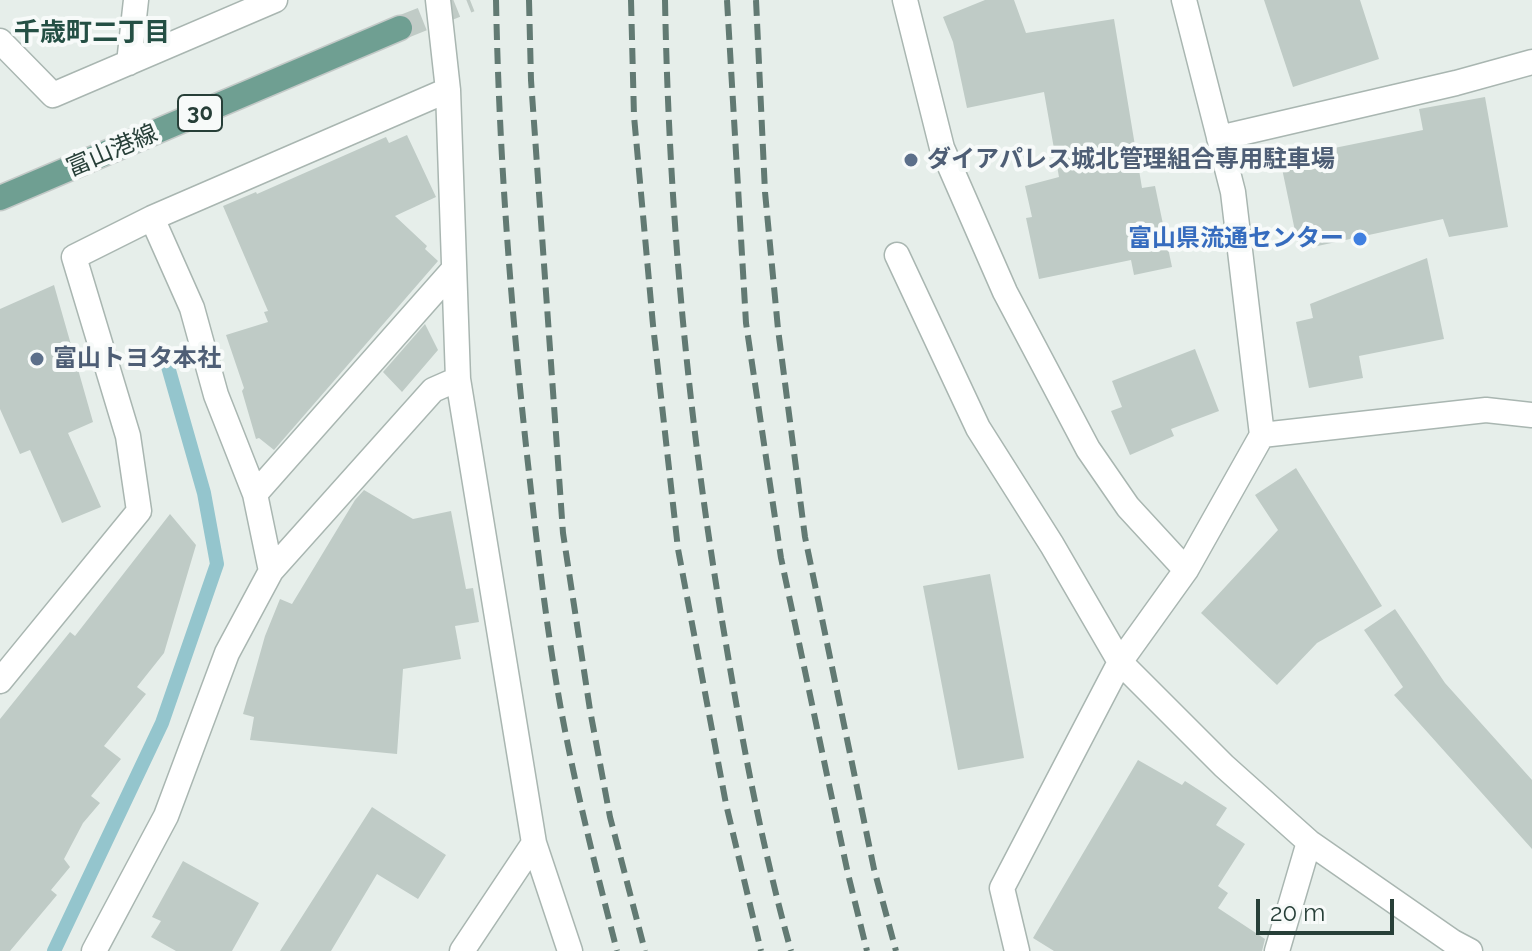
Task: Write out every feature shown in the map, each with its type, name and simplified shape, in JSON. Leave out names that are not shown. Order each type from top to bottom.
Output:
[{"type":"main road","name":"富山港線","points":[[0,198],[400,28]]},
{"type":"street","points":[[129,63],[136,0]]},
{"type":"street","points":[[0,41],[53,95],[275,0]]},
{"type":"street","points":[[438,0],[448,90],[458,379],[534,843],[570,951]]},
{"type":"street","points":[[905,0],[942,148],[1005,292],[1088,449],[1128,507],[1186,570]]},
{"type":"street","points":[[1017,951],[1002,888],[1120,662],[1186,570],[1262,435],[1233,192],[1184,0]]},
{"type":"street","points":[[1219,138],[1456,83],[1532,62]]},
{"type":"street","points":[[0,681],[139,511],[128,436],[74,257],[152,218],[448,90]]},
{"type":"street","points":[[152,218],[192,308],[216,395],[255,494],[271,571]]},
{"type":"street","points":[[897,255],[978,428],[1052,545],[1120,662],[1224,766],[1309,842],[1470,951]]},
{"type":"street","points":[[255,494],[454,269]]},
{"type":"street","points":[[94,951],[166,816],[227,653],[271,571],[433,390],[458,379]]},
{"type":"street","points":[[1262,435],[1486,410],[1532,415]]},
{"type":"street","points":[[1277,951],[1309,842]]},
{"type":"street","points":[[462,951],[534,843]]},
{"type":"building","points":[[985,0],[1014,0],[1026,33],[1114,19],[1142,188],[1155,186],[1172,267],[1134,275],[1131,260],[1039,279],[1026,218],[1032,217],[1025,186],[1059,177],[1044,92],[967,108],[953,42],[943,17]]},
{"type":"building","points":[[1264,0],[1360,0],[1379,59],[1293,87]]},
{"type":"building","points":[[1485,97],[1508,227],[1449,237],[1443,219],[1299,250],[1280,159],[1423,130],[1419,109]]},
{"type":"building","points":[[407,135],[436,197],[395,216],[427,246],[425,249],[438,261],[274,450],[259,438],[256,439],[242,391],[244,388],[226,335],[268,322],[264,312],[268,311],[223,206],[386,137],[389,143]]},
{"type":"building","points":[[1427,258],[1444,339],[1359,356],[1363,378],[1309,388],[1296,322],[1313,318],[1310,304]]},
{"type":"building","name":"富山トヨタ本社","points":[[54,285],[93,422],[68,433],[101,507],[62,523],[30,450],[20,454],[0,409],[0,309]]},
{"type":"building","points":[[425,324],[438,350],[402,392],[383,372]]},
{"type":"building","points":[[1195,349],[1219,411],[1171,429],[1174,436],[1130,455],[1111,411],[1122,407],[1112,381]]},
{"type":"building","points":[[1296,468],[1382,606],[1317,643],[1277,685],[1201,613],[1278,530],[1255,495]]},
{"type":"building","points":[[364,490],[413,519],[451,511],[466,589],[473,588],[479,622],[455,626],[461,659],[403,669],[397,754],[250,740],[254,717],[243,714],[265,636],[280,599],[292,604]]},
{"type":"building","points":[[170,514],[196,545],[164,653],[137,687],[146,694],[104,746],[121,759],[91,796],[100,803],[83,823],[64,859],[70,867],[51,890],[57,895],[10,951],[0,951],[0,719],[70,632],[75,636]]},
{"type":"building","points":[[990,574],[1024,758],[958,770],[923,586]]},
{"type":"building","points":[[1395,609],[1445,683],[1532,780],[1532,849],[1394,695],[1403,687],[1364,630]]},
{"type":"building","points":[[1138,760],[1182,785],[1185,781],[1227,808],[1216,825],[1245,844],[1218,886],[1228,893],[1218,908],[1265,939],[1262,951],[1054,951],[1033,938]]},
{"type":"building","points":[[372,807],[446,855],[418,899],[377,874],[331,951],[280,951]]},
{"type":"building","points":[[183,861],[259,903],[232,951],[176,951],[151,937],[161,921],[152,917]]},
{"type":"waterway","points":[[54,951],[162,723],[217,564],[204,493],[167,363]]},
{"type":"tunnel","points":[[400,28],[470,0]]},
{"type":"railway","points":[[496,0],[511,290],[542,584],[566,735],[617,951]]},
{"type":"railway","points":[[529,0],[531,80],[563,533],[610,817],[645,951]]},
{"type":"railway","points":[[631,0],[634,116],[678,549],[726,804],[761,951]]},
{"type":"railway","points":[[665,0],[676,243],[701,484],[747,760],[771,875],[791,951]]},
{"type":"railway","points":[[727,0],[746,323],[781,558],[867,951]]},
{"type":"railway","points":[[756,0],[765,192],[778,329],[805,537],[874,869],[896,951]]},
{"type":"place","name":"ダイアパレス城北管理組合専用駐車場","points":[[911,160]]},
{"type":"place","name":"富山県流通センター","points":[[1360,239]]},
{"type":"place","name":"富山トヨタ本社","points":[[37,359]]},
{"type":"district","name":"千歳町二丁目","points":[[92,33]]}]
